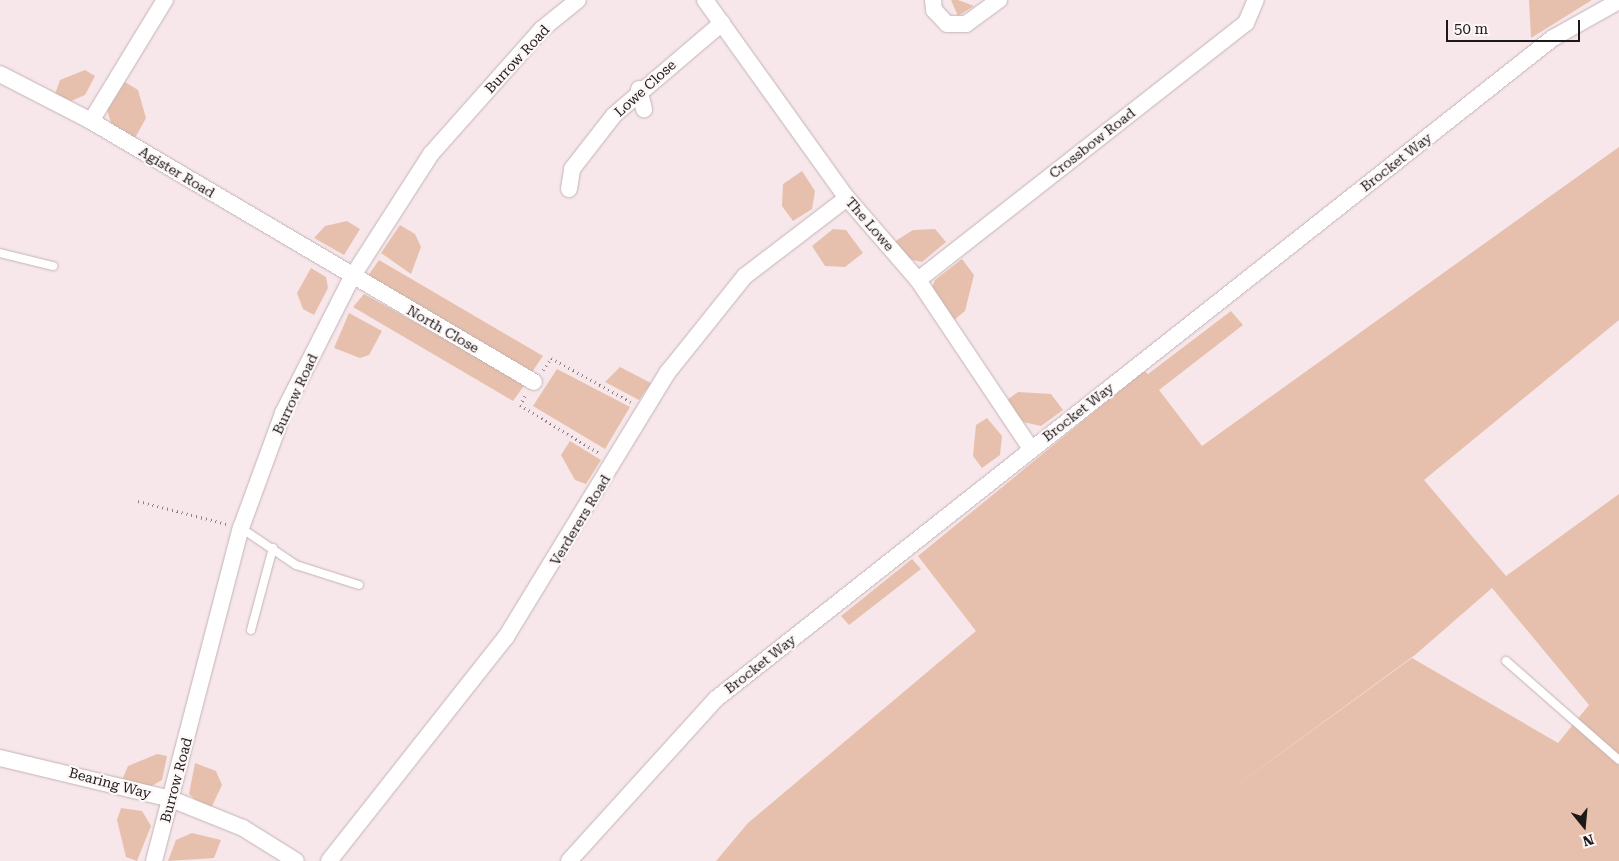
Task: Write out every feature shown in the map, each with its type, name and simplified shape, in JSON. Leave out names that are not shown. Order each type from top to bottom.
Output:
[{"type":"street","points":[[91,121],[165,0]]},
{"type":"street","name":"Burrow Road","points":[[154,861],[241,528],[283,413],[352,277],[431,154],[542,29],[578,0]]},
{"type":"street","name":"The Lowe","points":[[705,0],[847,198],[918,280],[1031,449]]},
{"type":"street","points":[[933,0],[934,10],[947,24],[966,24],[998,0]]},
{"type":"street","name":"Crossbow Road","points":[[918,280],[1246,22],[1256,0]]},
{"type":"street","name":"Brocket Way","points":[[569,861],[716,699],[1553,38],[1619,1]]},
{"type":"street","name":"Lowe Close","points":[[569,190],[572,169],[639,89],[722,23]]},
{"type":"street","name":"Agister Road","points":[[0,74],[91,121],[352,277]]},
{"type":"street","points":[[639,89],[644,109]]},
{"type":"street","name":"Verderers Road","points":[[329,861],[506,637],[615,462],[668,372],[745,276],[847,198]]},
{"type":"street","name":"North Close","points":[[352,277],[534,382]]},
{"type":"street","name":"Bearing Way","points":[[0,758],[171,799],[243,828],[296,861]]},
{"type":"lane","points":[[0,253],[53,266]]},
{"type":"lane","points":[[241,528],[296,564],[359,585]]},
{"type":"lane","points":[[251,630],[273,548]]},
{"type":"lane","points":[[1506,661],[1619,760]]},
{"type":"path","points":[[615,462],[520,405],[551,358],[646,410]]},
{"type":"path","points":[[138,501],[241,528]]},
{"type":"shaded area","points":[[951,0],[958,0],[974,6],[958,16]]},
{"type":"shaded area","points":[[1529,0],[1592,0],[1531,38]]},
{"type":"shaded area","points":[[85,70],[95,76],[85,95],[71,101],[55,94],[60,80]]},
{"type":"shaded area","points":[[125,82],[138,90],[146,118],[135,138],[112,126],[107,110]]},
{"type":"shaded area","points":[[1619,147],[1619,320],[1424,480],[1506,576],[1619,494],[1619,861],[716,861],[748,823],[976,631],[918,556],[1144,371],[1148,374],[1231,311],[1243,325],[1159,390],[1202,446]],"holes":[[[1492,588],[1589,705],[1558,743],[1412,658],[1210,805],[1415,655]]]},
{"type":"shaded area","points":[[802,171],[815,191],[812,209],[793,221],[782,206],[783,184]]},
{"type":"shaded area","points":[[347,221],[360,229],[344,255],[314,238],[325,226]]},
{"type":"shaded area","points":[[400,225],[415,234],[421,247],[411,274],[381,253]]},
{"type":"shaded area","points":[[833,229],[846,230],[863,253],[845,267],[825,266],[812,246]]},
{"type":"shaded area","points":[[935,229],[946,242],[922,262],[908,259],[894,242],[913,230]]},
{"type":"shaded area","points":[[962,259],[974,275],[965,311],[954,320],[931,290],[935,280]]},
{"type":"shaded area","points":[[379,260],[543,356],[532,372],[367,277]]},
{"type":"shaded area","points":[[311,268],[326,277],[328,288],[314,315],[303,309],[297,293]]},
{"type":"shaded area","points":[[364,294],[526,383],[513,401],[353,307]]},
{"type":"shaded area","points":[[349,313],[382,331],[369,355],[360,358],[334,348]]},
{"type":"shaded area","points":[[620,367],[651,383],[639,400],[605,382]]},
{"type":"shaded area","points":[[557,369],[630,407],[605,449],[533,406]]},
{"type":"shaded area","points":[[1018,392],[1051,394],[1063,410],[1041,426],[1023,422],[1007,400]]},
{"type":"shaded area","points":[[987,418],[1002,436],[1000,455],[982,468],[973,456],[976,425]]},
{"type":"shaded area","points":[[570,441],[601,460],[586,484],[575,480],[561,455]]},
{"type":"shaded area","points":[[912,559],[921,569],[849,625],[841,616]]},
{"type":"shaded area","points":[[157,754],[167,756],[162,780],[148,788],[122,780],[128,766]]},
{"type":"shaded area","points":[[195,763],[216,771],[222,785],[212,806],[200,804],[189,794]]},
{"type":"shaded area","points":[[121,808],[142,811],[151,826],[137,861],[126,857],[117,820]]},
{"type":"shaded area","points":[[192,833],[221,840],[214,858],[168,861],[176,840]]}]
